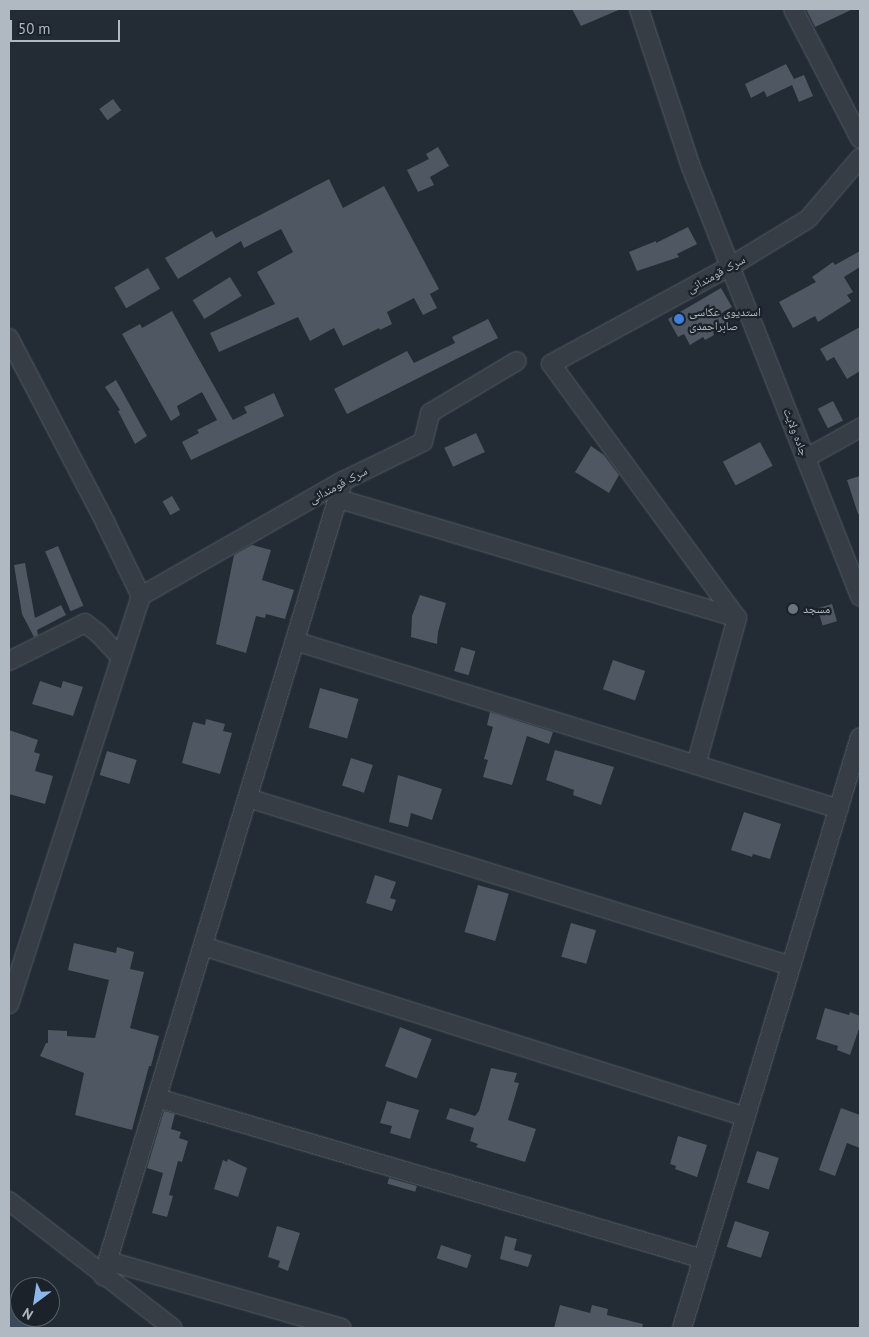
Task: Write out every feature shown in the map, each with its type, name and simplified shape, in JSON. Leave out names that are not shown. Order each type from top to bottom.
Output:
[{"type":"street","name":"جاده ولایت","points":[[639,9],[691,167],[860,597]]},
{"type":"street","points":[[793,9],[860,138]]},
{"type":"street","name":"سرک قومندانی","points":[[737,618],[551,364],[731,266],[808,220],[860,158]]},
{"type":"street","points":[[9,338],[105,522],[141,596],[9,1004]]},
{"type":"street","name":"سرک قومندانی","points":[[141,596],[343,481],[423,442],[430,414],[517,361]]},
{"type":"street","points":[[806,458],[860,428]]},
{"type":"street","points":[[106,1268],[343,481]]},
{"type":"street","points":[[339,499],[737,618],[696,764]]},
{"type":"street","points":[[9,661],[85,623],[98,633],[121,658]]},
{"type":"street","points":[[295,641],[696,764],[839,810]]},
{"type":"street","points":[[682,1328],[860,737]]},
{"type":"street","points":[[248,798],[791,966]]},
{"type":"street","points":[[203,946],[746,1117]]},
{"type":"street","points":[[157,1098],[703,1260]]},
{"type":"street","points":[[9,1201],[106,1268],[173,1328]]},
{"type":"street","points":[[106,1268],[342,1328]]},
{"type":"building","points":[[572,9],[621,9],[581,26]]},
{"type":"building","points":[[806,9],[853,9],[815,27]]},
{"type":"building","points":[[786,64],[794,79],[804,75],[813,96],[799,102],[792,85],[767,97],[764,91],[751,98],[745,84]]},
{"type":"building","points":[[113,99],[121,110],[107,120],[99,109]]},
{"type":"building","points":[[438,147],[449,166],[430,177],[434,185],[418,192],[407,170],[429,159],[426,154]]},
{"type":"building","points":[[329,179],[343,208],[384,186],[439,289],[430,294],[437,308],[423,315],[414,298],[387,312],[392,324],[380,330],[379,328],[343,346],[334,328],[310,341],[298,317],[219,352],[210,333],[275,304],[257,272],[293,252],[281,229],[244,248],[241,241],[178,279],[165,258],[212,231],[216,238]]},
{"type":"building","points":[[688,227],[697,244],[677,254],[679,257],[637,271],[629,252],[656,241],[656,243]]},
{"type":"building","points":[[860,251],[860,267],[844,277],[853,292],[847,295],[851,301],[818,322],[815,316],[793,328],[779,302],[816,282],[812,277],[833,262],[835,265]]},
{"type":"building","points":[[148,268],[160,289],[126,308],[114,288]]},
{"type":"building","points":[[230,277],[242,296],[204,319],[193,300]]},
{"type":"building","points":[[721,288],[732,307],[723,312],[729,323],[713,332],[714,335],[705,340],[703,337],[690,345],[684,334],[678,337],[668,319]]},
{"type":"building","points":[[172,311],[233,420],[247,413],[244,407],[274,393],[284,416],[191,460],[182,442],[199,433],[197,430],[217,420],[202,392],[177,406],[180,415],[171,421],[122,334],[140,324],[142,328]]},
{"type":"building","points":[[488,319],[498,338],[347,414],[334,389],[407,351],[414,363],[455,343],[452,337]]},
{"type":"building","points":[[860,327],[860,371],[847,379],[834,357],[827,361],[820,349]]},
{"type":"building","points":[[116,380],[147,436],[135,444],[118,411],[120,410],[105,387]]},
{"type":"building","points":[[833,401],[843,421],[828,428],[818,409]]},
{"type":"building","points":[[476,433],[485,452],[453,467],[444,448]]},
{"type":"building","points":[[760,442],[773,466],[736,486],[723,462]]},
{"type":"building","points":[[591,446],[604,455],[619,475],[609,493],[575,472]]},
{"type":"building","points":[[860,476],[860,514],[858,514],[847,480]]},
{"type":"building","points":[[172,496],[180,510],[170,515],[162,502]]},
{"type":"building","points":[[252,545],[271,550],[262,580],[294,590],[285,619],[266,614],[265,618],[256,616],[246,653],[216,644],[234,555]]},
{"type":"building","points":[[58,546],[83,606],[71,611],[45,551]]},
{"type":"building","points":[[25,563],[35,618],[61,605],[66,615],[37,630],[38,635],[34,637],[22,614],[14,565]]},
{"type":"building","points":[[420,595],[446,603],[438,632],[437,644],[411,637],[412,616]]},
{"type":"building","points":[[832,604],[837,621],[823,625],[818,608]]},
{"type":"building","points":[[461,647],[475,651],[469,675],[454,671]]},
{"type":"building","points":[[613,660],[645,671],[635,700],[603,689]]},
{"type":"building","points":[[40,681],[61,688],[63,681],[83,687],[73,716],[32,704]]},
{"type":"building","points":[[320,688],[358,699],[347,738],[309,727]]},
{"type":"building","points":[[490,712],[553,732],[549,744],[527,736],[512,785],[483,777],[488,760],[484,759],[493,727],[487,725]]},
{"type":"building","points":[[206,719],[225,724],[223,731],[232,733],[220,774],[182,763],[193,722],[205,725]]},
{"type":"building","points":[[9,730],[38,740],[34,752],[40,754],[35,771],[53,776],[45,804],[9,794]]},
{"type":"building","points":[[555,750],[614,767],[601,805],[573,795],[574,790],[546,780]]},
{"type":"building","points":[[107,751],[137,760],[129,784],[100,775]]},
{"type":"building","points":[[351,758],[373,765],[364,793],[342,786]]},
{"type":"building","points":[[398,775],[442,789],[432,820],[411,813],[408,827],[389,822]]},
{"type":"building","points":[[744,812],[781,824],[770,859],[753,854],[752,857],[731,850]]},
{"type":"building","points":[[375,875],[396,882],[390,898],[396,900],[392,911],[366,903]]},
{"type":"building","points":[[478,885],[509,894],[495,941],[464,932]]},
{"type":"building","points":[[571,923],[596,930],[586,964],[561,957]]},
{"type":"building","points":[[74,943],[116,953],[117,947],[134,952],[130,969],[144,972],[130,1028],[159,1036],[132,1130],[75,1115],[84,1073],[40,1056],[46,1043],[48,1043],[48,1030],[67,1031],[67,1036],[95,1038],[109,980],[68,970]]},
{"type":"building","points":[[825,1008],[849,1015],[850,1012],[860,1016],[860,1026],[850,1055],[837,1050],[838,1046],[816,1039]]},
{"type":"building","points":[[400,1027],[432,1039],[417,1078],[385,1066]]},
{"type":"building","points":[[491,1068],[517,1073],[514,1082],[519,1083],[508,1120],[536,1129],[525,1162],[476,1147],[478,1144],[470,1141],[474,1128],[446,1119],[450,1108],[475,1116],[479,1111]]},
{"type":"building","points":[[387,1101],[419,1110],[410,1139],[390,1133],[392,1126],[380,1123]]},
{"type":"building","points":[[841,1108],[860,1115],[860,1148],[847,1143],[835,1176],[819,1170]]},
{"type":"building","points":[[164,1111],[175,1114],[171,1129],[181,1132],[179,1138],[188,1141],[182,1162],[178,1161],[169,1195],[173,1196],[167,1217],[152,1213],[163,1173],[147,1168]]},
{"type":"building","points":[[678,1136],[707,1145],[697,1177],[675,1169],[676,1166],[670,1164]]},
{"type":"building","points":[[757,1151],[779,1158],[769,1189],[747,1182]]},
{"type":"building","points":[[228,1159],[247,1168],[238,1197],[214,1189],[223,1160],[227,1162]]},
{"type":"building","points":[[389,1178],[417,1186],[415,1192],[387,1184]]},
{"type":"building","points":[[735,1221],[769,1232],[761,1258],[727,1247]]},
{"type":"building","points":[[277,1226],[300,1233],[288,1271],[278,1267],[280,1261],[268,1257]]},
{"type":"building","points":[[505,1236],[517,1239],[514,1250],[532,1255],[528,1267],[500,1259]]},
{"type":"building","points":[[441,1245],[471,1255],[467,1268],[437,1258]]},
{"type":"building","points":[[560,1305],[590,1313],[592,1305],[608,1309],[607,1315],[643,1324],[642,1328],[554,1328]]},
{"type":"waterway","points":[[9,1315],[27,1328]]},
{"type":"place","name":"استدیوی عکاسی صابراحمدی","points":[[679,319]]},
{"type":"place","name":"مسجد","points":[[793,609]]}]
